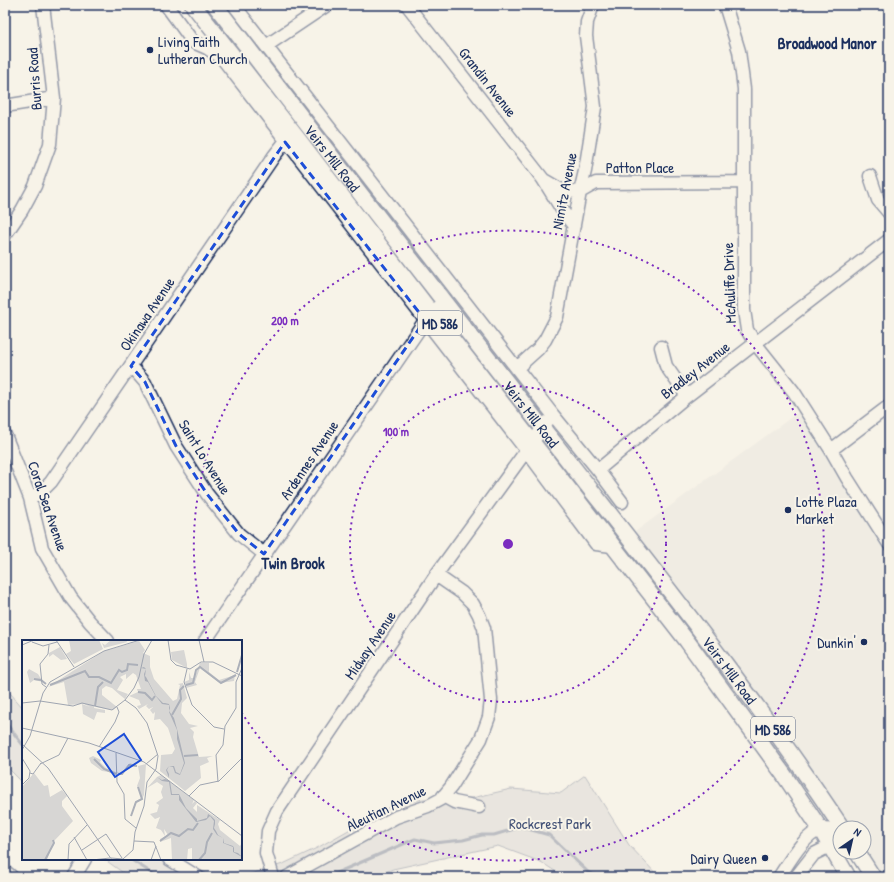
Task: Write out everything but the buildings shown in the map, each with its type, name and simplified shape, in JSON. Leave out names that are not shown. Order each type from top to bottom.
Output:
[{"type":"main road","name":"Veirs Mill Road","points":[[193,5],[298,138],[428,316],[529,446],[612,546],[687,641],[784,775],[821,830],[848,877]]},
{"type":"main road","name":"Veirs Mill Road","points":[[215,5],[444,302],[702,632],[772,727],[836,820]]},
{"type":"main road","points":[[687,641],[702,632]]},
{"type":"main road","points":[[862,860],[873,877]]},
{"type":"street","name":"Burris Road","points":[[5,234],[22,210],[35,186],[50,144],[54,98],[43,5]]},
{"type":"street","name":"Veirs Mill Road","points":[[166,5],[193,42],[207,48],[222,58],[285,142],[428,316]]},
{"type":"street","name":"Veirs Mill Road","points":[[234,5],[622,502]]},
{"type":"street","points":[[266,46],[327,5]]},
{"type":"street","name":"Grandin Avenue","points":[[407,5],[542,179],[574,226]]},
{"type":"street","name":"Nimitz Avenue","points":[[517,368],[538,349],[545,340],[557,317],[585,171],[595,107],[586,36],[587,22],[593,5]]},
{"type":"street","name":"McAuliffe Drive","points":[[725,5],[739,51],[744,89],[744,310],[747,330],[755,343],[794,392],[889,544]]},
{"type":"street","points":[[5,106],[54,98]]},
{"type":"street","name":"Okinawa Avenue","points":[[30,498],[41,492],[52,482],[269,163],[285,142]]},
{"type":"street","points":[[870,176],[878,200],[889,213]]},
{"type":"street","points":[[542,179],[563,191],[580,192]]},
{"type":"street","name":"Patton Place","points":[[580,192],[596,183],[744,182]]},
{"type":"street","name":"Bradley Avenue","points":[[598,470],[687,396],[889,240]]},
{"type":"street","name":"Ardennes Avenue","points":[[207,640],[428,316],[444,302]]},
{"type":"street","points":[[661,347],[666,366],[687,396]]},
{"type":"street","name":"Saint Lo Avenue","points":[[131,366],[145,382],[176,446],[207,494],[239,534],[264,554]]},
{"type":"street","points":[[831,450],[889,406]]},
{"type":"street","points":[[529,446],[553,414]]},
{"type":"street","name":"Coral Sea Avenue","points":[[5,435],[30,498],[42,548],[71,598],[90,622],[107,640]]},
{"type":"street","name":"Midway Avenue","points":[[273,877],[266,853],[268,831],[277,811],[436,575],[529,446]]},
{"type":"street","name":"Aleutian Avenue","points":[[287,877],[396,817],[428,806],[444,796],[481,738],[490,716],[492,700],[484,628],[473,604],[462,593],[436,575]]},
{"type":"street","points":[[444,796],[454,802],[479,807]]},
{"type":"street","points":[[779,877],[806,840],[821,830],[832,830]]},
{"type":"street","points":[[796,877],[814,854],[830,846]]},
{"type":"street","points":[[74,877],[84,860]]},
{"type":"street","points":[[171,860],[198,877]]},
{"type":"street","points":[[5,871],[12,877]]},
{"type":"highlighted area","points":[[285,142],[425,320],[264,554],[239,534],[207,494],[176,446],[145,382],[131,366]]},
{"type":"shaded area","points":[[804,408],[889,544],[889,877],[873,877],[867,860],[872,860],[872,820],[836,820],[628,537]]},
{"type":"green space","points":[[5,687],[22,707],[22,782],[5,765]]},
{"type":"green space","name":"Rockcrest Park","points":[[585,775],[629,845],[659,877],[564,877],[541,862],[498,846],[393,869],[373,877],[235,877],[244,876],[283,864],[317,848],[398,802],[424,799],[472,798],[511,789],[561,793]]},
{"type":"green space","points":[[105,860],[181,860],[214,877],[129,877]]},
{"type":"waterway","points":[[5,722],[22,744]]},
{"type":"waterway","points":[[327,877],[415,839],[434,843],[463,840],[482,835],[494,835],[521,827],[549,835],[589,873],[600,877]]},
{"type":"waterway","points":[[132,860],[158,877]]},
{"type":"place","name":"Living Faith Lutheran Church","points":[[150,50]]},
{"type":"place","name":"Lotte Plaza Market","points":[[788,510]]},
{"type":"place","name":"Dunkin'","points":[[864,642]]},
{"type":"place","name":"Dairy Queen","points":[[765,858]]},
{"type":"district","name":"Broadwood Manor","points":[[827,43]]},
{"type":"district","name":"Twin Brook","points":[[293,563]]}]
